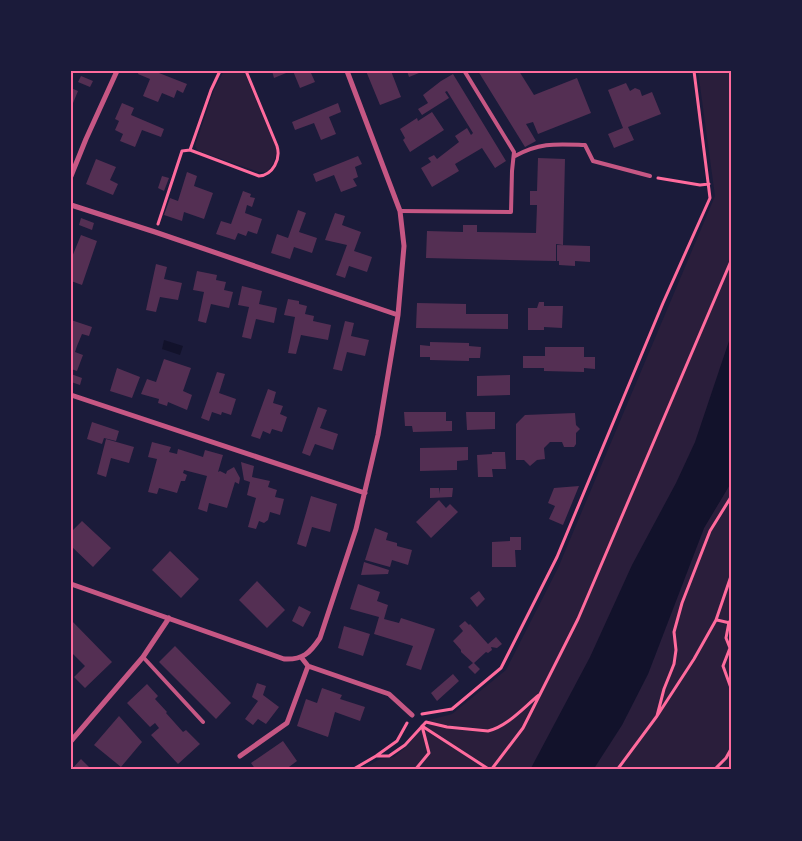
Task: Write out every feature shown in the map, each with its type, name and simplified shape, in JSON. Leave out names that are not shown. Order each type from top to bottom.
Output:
[{"type":"street","points":[[71,176],[86,138],[117,71]]},
{"type":"street","points":[[71,584],[284,659],[293,660],[301,657],[311,651],[320,638],[356,530],[378,435],[398,315],[404,246],[400,211],[347,71]]},
{"type":"street","points":[[71,205],[398,315]]},
{"type":"street","points":[[71,395],[365,493]]},
{"type":"street","points":[[71,741],[143,657],[169,618]]},
{"type":"street","points":[[301,657],[308,666],[390,694],[412,715]]},
{"type":"street","points":[[240,756],[287,723],[308,666]]},
{"type":"lane","points":[[400,211],[511,212],[512,171],[515,156],[513,148],[465,72]]},
{"type":"lane","points":[[515,156],[533,147],[546,144],[585,146],[593,162],[650,176]]},
{"type":"lane","points":[[143,657],[203,722]]},
{"type":"path","points":[[190,150],[211,90],[220,71]]},
{"type":"path","points":[[155,232],[182,151],[190,150],[259,176],[268,173],[277,161],[278,151],[246,71]]},
{"type":"path","points":[[352,770],[397,741],[412,715],[452,709],[501,668],[557,557],[663,303],[710,198],[694,71]]},
{"type":"path","points":[[650,176],[700,185],[709,184]]},
{"type":"path","points":[[422,726],[490,770],[501,759],[523,728],[578,619],[731,261]]},
{"type":"path","points":[[657,716],[664,689],[674,664],[676,650],[674,632],[682,604],[710,531],[731,497]]},
{"type":"path","points":[[617,770],[657,716],[716,620],[731,576]]},
{"type":"path","points":[[716,620],[730,623],[726,638],[730,648],[723,666],[731,688]]},
{"type":"path","points":[[376,756],[389,756],[405,744],[426,722],[447,727],[488,731],[504,725],[540,694]]},
{"type":"path","points":[[415,770],[429,753],[422,726]]},
{"type":"path","points":[[714,770],[726,758],[731,749]]},
{"type":"shaded area","points":[[224,71],[244,71],[276,148],[274,161],[267,172],[259,172],[198,151],[195,146],[214,90]]},
{"type":"shaded area","points":[[698,71],[731,71],[731,770],[593,770],[622,725],[648,674],[704,528],[720,500],[696,536],[582,770],[360,770],[380,759],[394,757],[408,745],[429,720],[452,714],[506,670],[558,568],[715,196]]},
{"type":"shaded area","points":[[731,335],[731,483],[704,528],[648,674],[622,725],[593,770],[530,770],[590,657],[632,565],[676,483],[695,442]]},
{"type":"shaded area","points":[[164,340],[183,346],[180,355],[162,349]]},
{"type":"building","points":[[139,71],[159,71],[159,73],[187,84],[183,93],[177,90],[174,98],[162,93],[158,102],[143,96],[150,79],[138,74]]},
{"type":"building","points":[[272,71],[291,71],[274,78]]},
{"type":"building","points":[[293,71],[315,71],[311,73],[315,82],[300,88]]},
{"type":"building","points":[[366,71],[391,71],[401,97],[380,105]]},
{"type":"building","points":[[407,71],[424,71],[409,77]]},
{"type":"building","points":[[478,71],[519,71],[534,95],[577,78],[591,113],[538,134],[533,122],[526,124],[536,141],[525,147]]},
{"type":"building","points":[[453,74],[506,161],[495,168],[482,148],[455,164],[459,171],[432,187],[421,168],[431,162],[428,158],[434,155],[437,159],[459,142],[455,136],[467,128],[471,135],[473,133],[447,91],[445,92],[449,98],[422,115],[418,109],[428,103],[423,95]]},
{"type":"building","points":[[81,76],[93,81],[90,87],[78,82]]},
{"type":"building","points":[[626,83],[630,91],[635,88],[640,90],[642,96],[652,92],[661,114],[628,127],[634,140],[614,148],[608,134],[623,128],[608,90]]},
{"type":"building","points":[[71,88],[78,91],[71,108]]},
{"type":"building","points":[[122,103],[134,108],[131,115],[164,129],[161,137],[142,130],[135,147],[120,141],[123,134],[115,130],[119,121],[115,119]]},
{"type":"building","points":[[338,103],[341,112],[329,117],[336,134],[321,140],[314,123],[295,130],[292,122]]},
{"type":"building","points":[[432,112],[444,130],[410,152],[403,140],[405,138],[400,129],[417,118],[418,121]]},
{"type":"building","points":[[358,156],[362,164],[355,167],[358,177],[353,179],[357,186],[341,192],[334,175],[316,182],[313,174]]},
{"type":"building","points":[[538,158],[565,159],[563,245],[556,244],[556,261],[426,258],[427,231],[463,232],[463,225],[477,225],[477,232],[536,233],[537,205],[530,205],[530,191],[537,191]]},
{"type":"building","points":[[96,159],[116,167],[110,180],[118,184],[113,195],[86,184]]},
{"type":"building","points":[[187,172],[197,176],[194,186],[213,193],[204,219],[184,212],[182,221],[164,215],[170,198],[178,201]]},
{"type":"building","points":[[162,176],[169,178],[164,191],[158,188]]},
{"type":"building","points":[[243,191],[251,194],[250,197],[255,198],[252,207],[247,205],[245,213],[262,219],[257,234],[248,231],[246,236],[238,233],[235,240],[216,234],[221,221],[231,224]]},
{"type":"building","points":[[298,210],[306,213],[299,232],[317,238],[312,253],[294,247],[290,259],[271,253],[277,234],[288,238]]},
{"type":"building","points":[[335,213],[345,216],[342,225],[361,232],[354,251],[372,257],[367,272],[349,266],[345,278],[336,275],[347,245],[325,240]]},
{"type":"building","points":[[81,218],[94,223],[92,230],[79,225]]},
{"type":"building","points":[[81,235],[97,241],[82,285],[71,281],[72,257]]},
{"type":"building","points":[[557,245],[590,246],[590,262],[575,261],[575,266],[559,265],[559,261],[557,261]]},
{"type":"building","points":[[156,264],[167,267],[164,279],[182,283],[178,300],[160,297],[156,312],[146,310]]},
{"type":"building","points":[[197,271],[217,275],[216,280],[226,282],[224,290],[233,292],[229,308],[211,304],[206,323],[198,321],[204,292],[193,290]]},
{"type":"building","points":[[242,286],[262,291],[259,304],[277,308],[274,323],[256,319],[251,339],[242,337],[249,307],[238,305]]},
{"type":"building","points":[[288,299],[299,301],[299,304],[307,306],[305,314],[314,316],[313,321],[331,325],[328,340],[301,335],[296,354],[288,353],[295,317],[284,315]]},
{"type":"building","points":[[539,302],[544,302],[544,306],[563,306],[562,328],[544,327],[544,330],[528,330],[528,308],[537,308]]},
{"type":"building","points":[[417,303],[466,304],[466,314],[508,314],[508,329],[416,328]]},
{"type":"building","points":[[71,320],[92,327],[89,336],[82,334],[77,346],[75,352],[83,355],[77,371],[71,369]]},
{"type":"building","points":[[345,321],[354,323],[351,336],[369,340],[365,356],[347,352],[342,371],[333,369]]},
{"type":"building","points":[[430,342],[469,343],[469,346],[481,347],[480,358],[469,358],[469,361],[430,360],[430,357],[420,357],[420,345],[430,346]]},
{"type":"building","points":[[545,347],[584,347],[584,357],[595,357],[595,369],[584,368],[584,372],[544,371],[544,368],[523,368],[523,356],[545,356]]},
{"type":"building","points":[[164,359],[191,368],[183,391],[192,395],[187,410],[168,402],[167,406],[158,403],[159,399],[141,394],[147,379],[156,382]]},
{"type":"building","points":[[117,368],[140,377],[132,398],[110,391]]},
{"type":"building","points":[[217,372],[225,374],[219,393],[236,399],[231,415],[222,412],[221,415],[212,412],[209,421],[201,418]]},
{"type":"building","points":[[71,374],[82,378],[80,385],[71,382]]},
{"type":"building","points":[[510,375],[510,395],[477,396],[477,376]]},
{"type":"building","points":[[268,389],[276,392],[273,403],[283,406],[280,414],[287,417],[282,432],[272,429],[270,434],[263,431],[260,439],[251,436]]},
{"type":"building","points":[[318,407],[327,410],[320,428],[338,434],[333,450],[315,444],[310,456],[302,453]]},
{"type":"building","points":[[404,412],[446,412],[446,421],[452,421],[452,431],[413,432],[412,426],[405,426]]},
{"type":"building","points":[[466,412],[495,412],[495,429],[467,430]]},
{"type":"building","points":[[575,413],[576,425],[580,429],[576,433],[576,444],[574,447],[564,447],[562,442],[550,442],[544,448],[545,459],[537,460],[530,466],[524,460],[516,460],[516,424],[525,415]]},
{"type":"building","points":[[92,422],[119,431],[116,441],[104,438],[102,444],[87,439]]},
{"type":"building","points":[[106,439],[134,447],[129,463],[111,458],[106,477],[97,474]]},
{"type":"building","points":[[152,442],[171,447],[169,452],[177,454],[178,449],[203,457],[205,450],[223,455],[218,472],[226,474],[227,471],[234,467],[240,478],[239,484],[235,482],[227,508],[209,503],[207,512],[198,509],[207,476],[184,470],[183,473],[187,475],[185,481],[181,481],[177,493],[159,488],[157,494],[148,492],[157,459],[148,457]]},
{"type":"building","points":[[468,447],[468,460],[457,461],[457,470],[420,471],[420,448]]},
{"type":"building","points":[[492,452],[505,452],[506,469],[492,469],[493,477],[478,477],[477,455],[492,454]]},
{"type":"building","points":[[241,462],[254,466],[252,477],[270,481],[268,487],[277,490],[275,497],[284,499],[280,515],[270,512],[268,520],[264,523],[259,521],[256,529],[248,527],[256,498],[247,495],[250,482],[244,480]]},
{"type":"building","points":[[579,486],[563,525],[549,519],[555,506],[548,503],[554,488]]},
{"type":"building","points":[[430,488],[439,488],[439,494],[440,488],[453,488],[452,497],[430,498]]},
{"type":"building","points":[[311,496],[337,504],[330,532],[312,527],[306,547],[297,544]]},
{"type":"building","points":[[439,500],[446,508],[450,504],[458,512],[431,538],[416,522]]},
{"type":"building","points":[[82,521],[111,548],[93,567],[71,546],[71,532]]},
{"type":"building","points":[[375,528],[388,533],[386,540],[397,543],[397,546],[412,550],[408,565],[392,560],[390,567],[365,560]]},
{"type":"building","points":[[510,537],[521,537],[521,550],[515,550],[516,567],[492,567],[492,542],[510,541]]},
{"type":"building","points":[[170,551],[199,579],[181,598],[152,570]]},
{"type":"building","points":[[364,562],[389,570],[388,574],[361,575]]},
{"type":"building","points":[[257,581],[285,610],[267,628],[239,600]]},
{"type":"building","points":[[358,584],[380,592],[377,601],[388,605],[384,619],[399,623],[401,618],[435,629],[421,670],[406,665],[413,646],[374,634],[379,617],[350,609]]},
{"type":"building","points":[[479,591],[485,599],[477,607],[470,598]]},
{"type":"building","points":[[299,606],[311,612],[303,627],[292,621]]},
{"type":"building","points":[[71,620],[112,662],[85,688],[74,677],[85,666],[71,652]]},
{"type":"building","points":[[465,621],[488,644],[496,637],[502,644],[497,648],[491,647],[492,650],[488,653],[486,652],[474,663],[480,669],[475,674],[468,667],[473,663],[453,641],[463,631],[459,626]]},
{"type":"building","points":[[344,626],[370,634],[363,656],[338,648]]},
{"type":"building","points":[[175,646],[231,703],[216,719],[159,662]]},
{"type":"building","points":[[453,674],[459,681],[437,701],[431,693]]},
{"type":"building","points":[[257,683],[266,686],[263,695],[279,707],[266,724],[258,719],[253,725],[245,719],[258,701],[252,697]]},
{"type":"building","points":[[147,684],[158,696],[155,699],[166,713],[183,732],[186,730],[200,744],[178,764],[151,735],[159,728],[155,723],[150,727],[127,703]]},
{"type":"building","points":[[322,688],[342,695],[340,699],[365,707],[360,721],[335,712],[328,737],[297,726],[306,699],[317,703]]},
{"type":"building","points":[[119,716],[142,742],[121,767],[94,745]]},
{"type":"building","points":[[283,741],[297,761],[285,770],[256,770],[251,763]]},
{"type":"building","points":[[81,759],[92,770],[71,770]]}]
